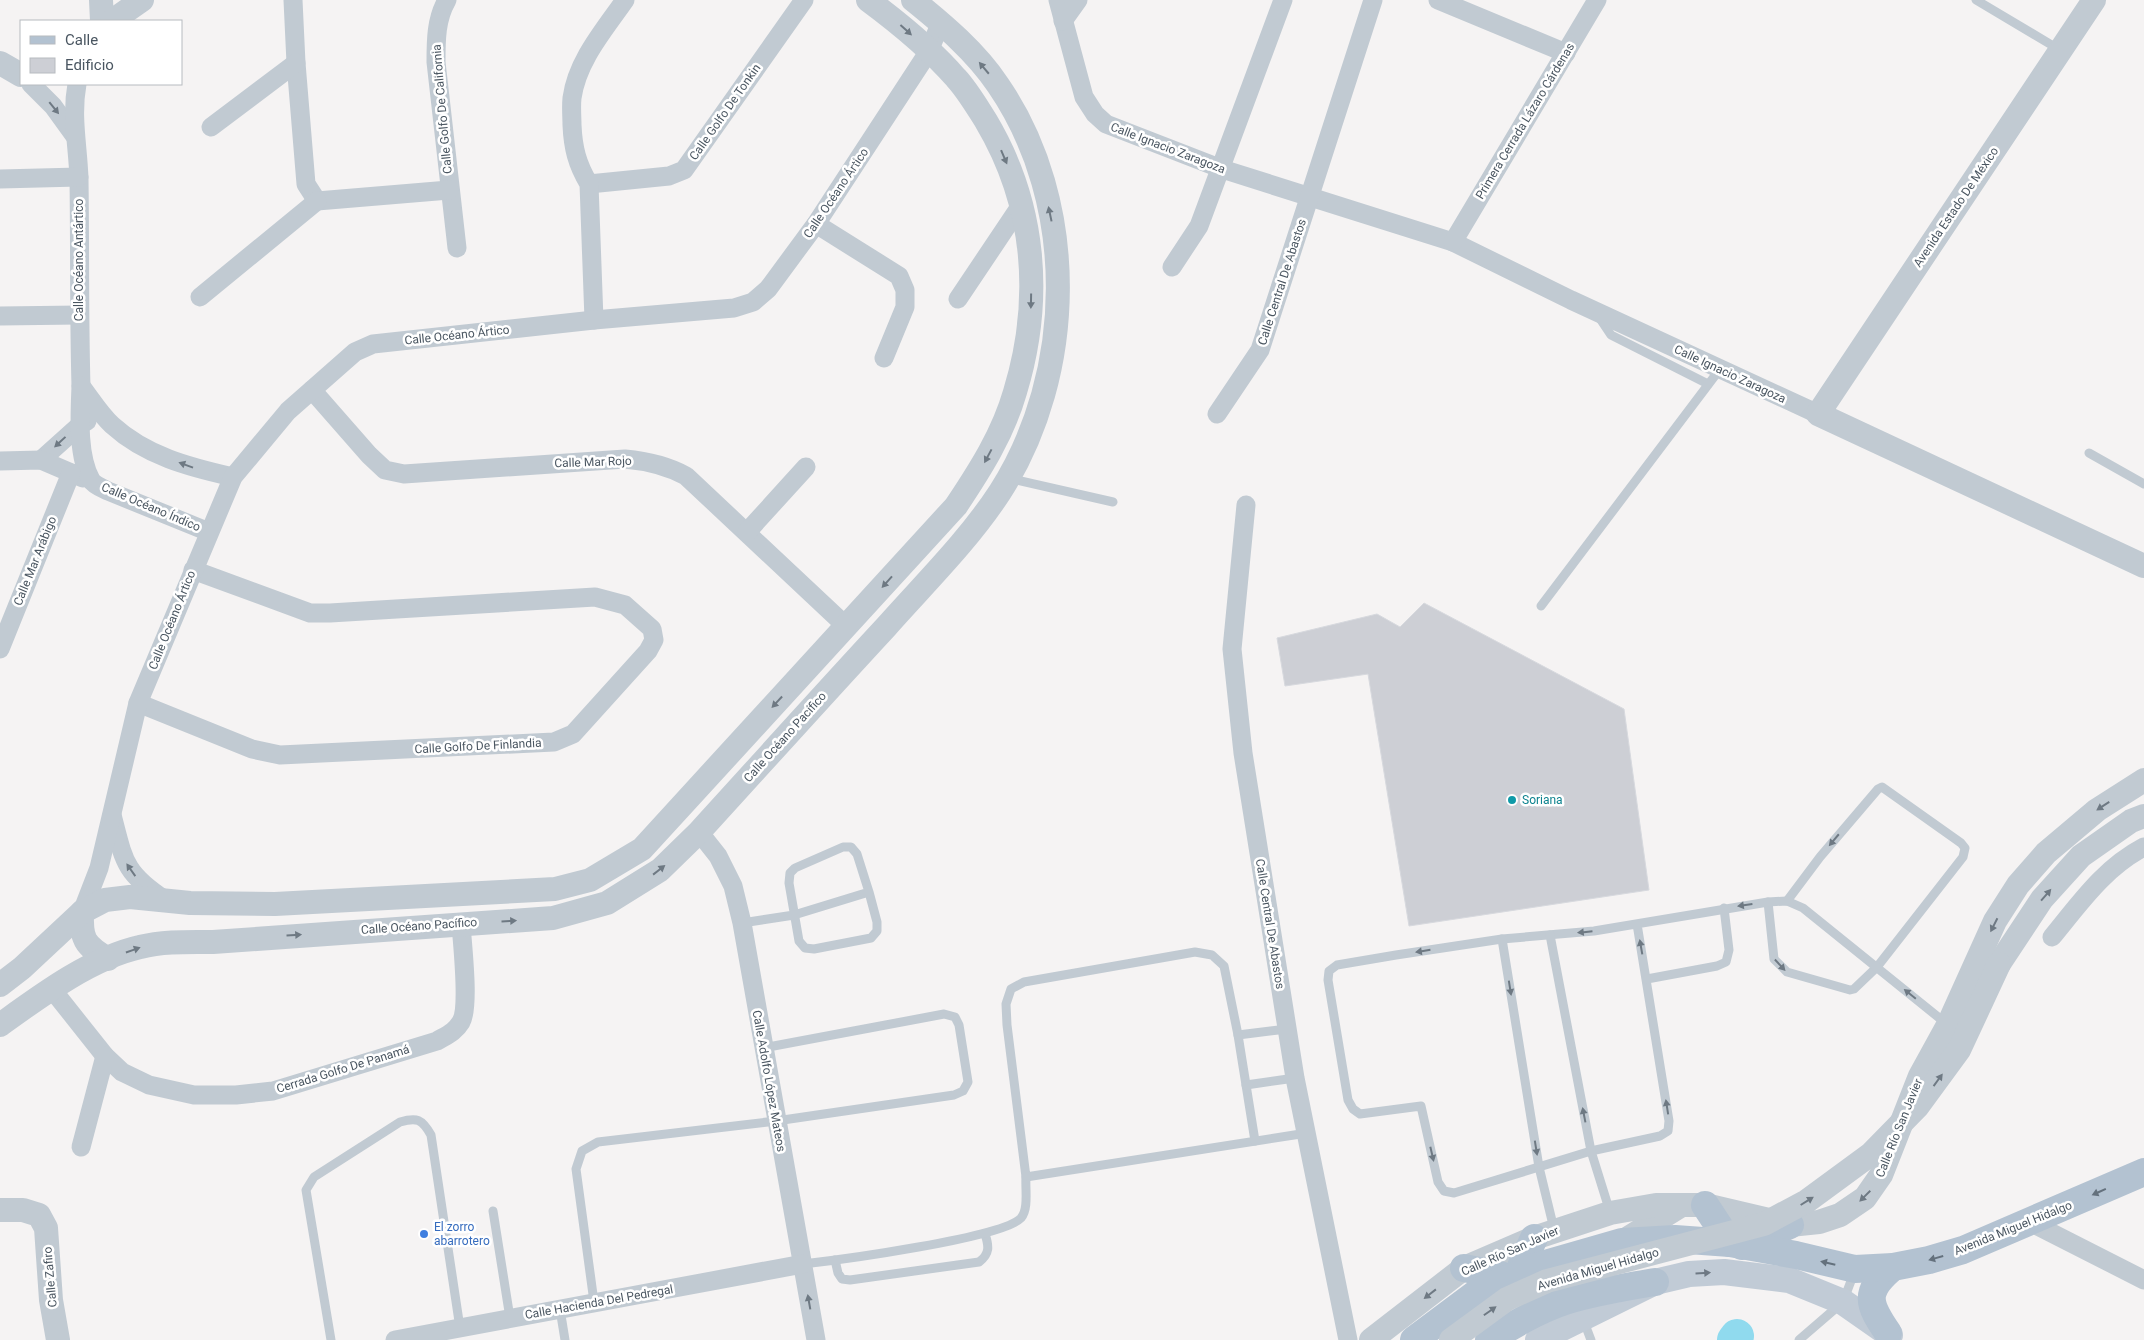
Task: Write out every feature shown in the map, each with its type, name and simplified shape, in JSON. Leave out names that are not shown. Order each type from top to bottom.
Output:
[{"type":"main road","name":"Avenida Miguel Hidalgo","points":[[1414,1340],[1470,1297],[1513,1275],[1622,1242],[1675,1239],[1736,1244],[1796,1255],[1855,1269],[1893,1267],[1929,1260],[1963,1250],[2144,1172]]},
{"type":"main road","points":[[1694,1205],[1736,1244],[1790,1225]]},
{"type":"main road","points":[[1464,1268],[1513,1275],[1544,1234]]},
{"type":"main road","points":[[1893,1267],[1880,1278],[1874,1288],[1872,1299],[1874,1312],[1893,1337]]},
{"type":"main road","points":[[1538,1340],[1579,1320],[1613,1288],[1655,1282],[1689,1274],[1724,1272],[1789,1280],[1843,1302],[1893,1337]]},
{"type":"main road","points":[[1489,1340],[1514,1324],[1579,1320]]},
{"type":"street","points":[[100,0],[102,20]]},
{"type":"street","points":[[113,20],[142,0]]},
{"type":"street","points":[[200,297],[317,201],[306,184],[293,0]]},
{"type":"street","name":"Calle Golfo De California","points":[[447,0],[442,9],[436,34],[436,62],[457,248]]},
{"type":"street","points":[[594,320],[589,184],[579,167],[573,146],[572,99],[577,78],[586,57],[625,0]]},
{"type":"street","name":"Calle Golfo De Tonkin","points":[[589,184],[669,176],[684,170],[804,0]]},
{"type":"street","points":[[0,985],[22,968],[82,912],[105,900],[130,897],[167,902],[285,903],[555,888],[590,880],[642,849],[956,506],[979,471],[998,435],[1015,394],[1027,348],[1032,305],[1031,252],[1021,204],[1010,171],[997,141],[957,78],[894,19],[868,0]]},
{"type":"street","name":"Calle Océano Pacífico","points":[[0,1025],[51,988],[108,958],[139,947],[170,942],[213,942],[553,918],[607,903],[660,870],[699,832],[948,558],[977,524],[1008,478],[1036,416],[1050,365],[1057,317],[1058,262],[1051,217],[1040,170],[1020,123],[998,85],[968,48],[941,22],[913,0]]},
{"type":"street","name":"Calle Ignacio Zaragoza","points":[[1058,0],[1084,97],[1095,114],[1106,124],[1222,169],[1453,242],[1720,369],[2144,566]]},
{"type":"street","points":[[1063,21],[1078,0]]},
{"type":"street","points":[[1172,267],[1199,226],[1222,169],[1283,0]]},
{"type":"street","points":[[1310,198],[1373,0]]},
{"type":"street","points":[[1438,0],[1566,53]]},
{"type":"street","name":"Primera Cerrada Lázaro Cárdenas","points":[[1453,242],[1597,0]]},
{"type":"street","name":"Avenida Estado De México","points":[[1818,414],[2094,0]]},
{"type":"street","name":"Calle Océano Ártico","points":[[82,912],[99,868],[138,703],[233,477],[288,411],[355,352],[374,344],[594,320],[734,308],[753,302],[768,289],[816,224],[930,51],[941,22]]},
{"type":"street","points":[[0,63],[20,74]]},
{"type":"street","points":[[211,127],[296,63]]},
{"type":"street","name":"Calle Océano Antártico","points":[[32,85],[54,106],[74,135]]},
{"type":"street","name":"Calle Océano Antártico","points":[[78,85],[74,135],[79,177],[81,386]]},
{"type":"street","points":[[0,179],[79,177]]},
{"type":"street","name":"Calle Golfo De California","points":[[317,201],[450,190]]},
{"type":"street","name":"Calle Central De Abastos","points":[[1217,414],[1260,350],[1310,198]]},
{"type":"street","points":[[958,299],[1021,204]]},
{"type":"street","points":[[816,224],[898,276],[905,290],[905,307],[884,358]]},
{"type":"street","points":[[0,316],[79,315]]},
{"type":"street","points":[[81,386],[112,425],[152,453],[196,469],[233,477]]},
{"type":"street","name":"Calle Océano Índico","points":[[81,386],[80,424],[86,468],[92,482]]},
{"type":"street","name":"Calle Mar Rojo","points":[[312,390],[369,455],[385,470],[404,474],[625,459],[670,467],[686,476],[846,628]]},
{"type":"street","points":[[41,460],[80,424],[101,413]]},
{"type":"street","name":"Calle Océano Índico","points":[[0,462],[41,460],[108,491],[209,532]]},
{"type":"street","points":[[747,532],[806,467]]},
{"type":"street","name":"Calle Mar Arábigo","points":[[0,649],[71,473]]},
{"type":"street","name":"Calle Central De Abastos","points":[[1246,505],[1232,649],[1243,753],[1295,1078],[1348,1340]]},
{"type":"street","name":"Calle Golfo De Finlandia","points":[[138,703],[252,749],[280,755],[554,742],[573,734],[648,650],[654,640],[652,629],[625,605],[595,597],[310,613],[193,570]]},
{"type":"street","name":"Calle Río San Javier","points":[[1371,1340],[1464,1268],[1544,1234],[1610,1213],[1656,1205],[1694,1205],[1790,1225],[1818,1222],[1840,1215],[1865,1198],[1881,1176],[1920,1076],[1948,1025],[1996,921],[2018,885],[2046,853],[2090,816],[2144,780]]},
{"type":"street","points":[[111,812],[128,870],[177,912],[179,921],[170,942]]},
{"type":"street","name":"Avenida Miguel Hidalgo","points":[[1451,1340],[1507,1299],[1546,1281],[1764,1224],[1807,1201],[1871,1154],[1918,1106],[1959,1050],[1999,964],[2042,899],[2081,856],[2131,821],[2144,816]]},
{"type":"street","name":"Calle Adolfo López Mateos","points":[[699,832],[718,856],[733,886],[742,923],[816,1340]]},
{"type":"street","points":[[2052,937],[2103,876],[2144,847]]},
{"type":"street","points":[[82,912],[84,940],[93,950],[108,958]]},
{"type":"street","name":"Cerrada Golfo De Panamá","points":[[51,988],[105,1056],[122,1072],[149,1086],[194,1095],[236,1096],[273,1092],[437,1041],[453,1033],[462,1020],[465,1003],[461,924]]},
{"type":"street","points":[[81,1147],[105,1056]]},
{"type":"street","points":[[1622,1242],[1694,1205]]},
{"type":"street","name":"Calle Zafiro","points":[[0,1210],[23,1210],[39,1215],[46,1228],[51,1300],[58,1340]]},
{"type":"street","points":[[2055,1211],[2073,1243]]},
{"type":"street","points":[[2030,1222],[2144,1280]]},
{"type":"street","name":"Calle Hacienda Del Pedregal","points":[[395,1340],[803,1264]]},
{"type":"lane","points":[[1976,0],[2061,50]]},
{"type":"lane","points":[[1595,310],[1610,335],[1708,384]]},
{"type":"lane","points":[[1541,606],[1720,369]]},
{"type":"lane","points":[[2088,452],[2144,484]]},
{"type":"lane","points":[[1008,478],[1113,502]]},
{"type":"lane","points":[[1768,902],[1774,960],[1787,972],[1854,990],[1877,967],[1963,858],[1964,848],[1961,843],[1882,787],[1820,857],[1787,901]]},
{"type":"lane","points":[[843,847],[851,848],[857,854],[869,892],[877,922],[877,931],[870,938],[814,949],[805,948],[799,941],[789,883],[790,873],[795,868],[843,847]]},
{"type":"lane","points":[[742,923],[794,915],[869,892]]},
{"type":"lane","points":[[1636,924],[1647,979],[1669,1121],[1668,1131],[1660,1136],[1591,1151],[1454,1193],[1444,1191],[1438,1182],[1421,1106],[1360,1114],[1352,1110],[1348,1100],[1328,980],[1329,971],[1337,966],[1502,940],[1636,924],[1724,908],[1787,901],[1803,908],[1948,1025]]},
{"type":"lane","points":[[1647,979],[1717,966],[1726,962],[1729,950],[1724,908]]},
{"type":"lane","points":[[1550,935],[1591,1151],[1610,1213]]},
{"type":"lane","points":[[1502,940],[1540,1167],[1544,1234]]},
{"type":"lane","points":[[803,1264],[985,1234],[1016,1222],[1023,1216],[1026,1206],[1026,1177],[1006,1004],[1011,989],[1024,982],[1194,952],[1212,955],[1224,966],[1238,1035],[1255,1141]]},
{"type":"lane","points":[[594,1302],[576,1169],[582,1151],[598,1142],[776,1121],[954,1096],[964,1091],[968,1082],[960,1025],[955,1017],[944,1014],[763,1048]]},
{"type":"lane","points":[[1238,1035],[1287,1028]]},
{"type":"lane","points":[[1246,1086],[1295,1078]]},
{"type":"lane","points":[[331,1340],[306,1190],[314,1177],[400,1122],[413,1118],[424,1124],[431,1135],[460,1328]]},
{"type":"lane","points":[[1026,1177],[1307,1133]]},
{"type":"lane","points":[[493,1211],[510,1318]]},
{"type":"lane","points":[[835,1260],[838,1273],[842,1279],[850,1280],[979,1262],[986,1256],[989,1245],[985,1234]]},
{"type":"lane","points":[[1799,1340],[1843,1302],[1855,1269]]},
{"type":"lane","points":[[560,1309],[565,1340]]},
{"type":"building","name":"Soriana","points":[[1424,603],[1624,709],[1649,890],[1409,926],[1368,674],[1285,686],[1277,638],[1377,614],[1400,627]]},
{"type":"waterway","points":[[1734,1340],[1737,1336]]},
{"type":"place","name":"Soriana","points":[[1512,800]]},
{"type":"place","name":"El zorro abarrotero","points":[[424,1234]]}]
